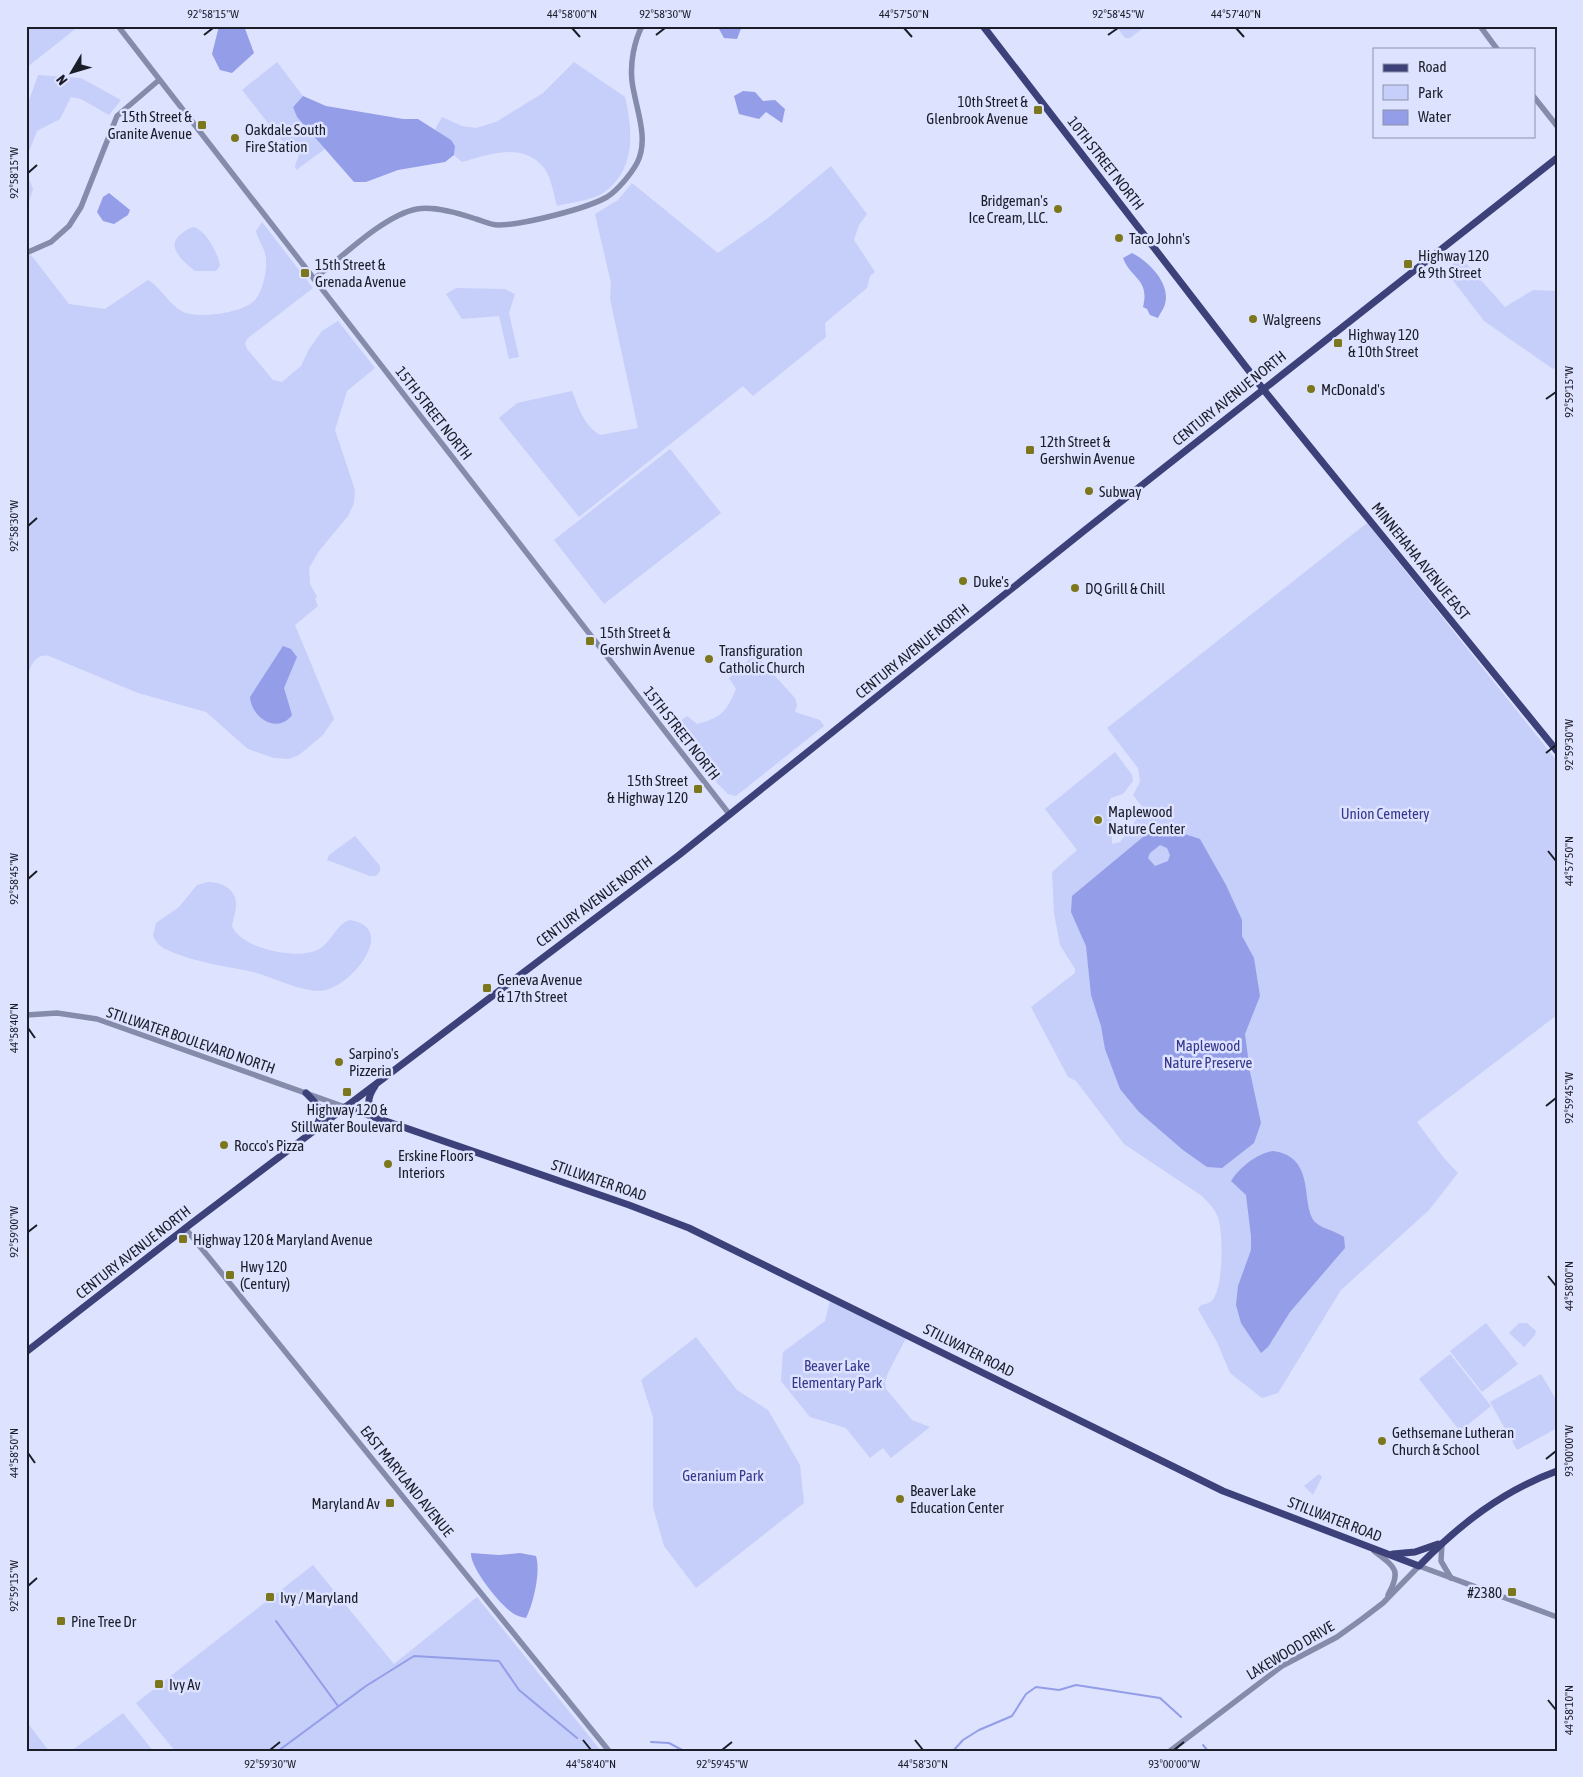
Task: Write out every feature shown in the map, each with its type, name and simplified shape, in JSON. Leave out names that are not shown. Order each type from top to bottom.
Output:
[{"type":"main road","name":"10TH STREET NORTH","points":[[983,26],[1263,389]]},
{"type":"main road","name":"CENTURY AVENUE NORTH","points":[[26,1352],[379,1080],[730,815],[1263,389],[1557,158]]},
{"type":"main road","name":"MINNEHAHA AVENUE EAST","points":[[1263,389],[1557,751]]},
{"type":"main road","points":[[378,1119],[370,1110],[368,1101],[379,1080]]},
{"type":"main road","points":[[306,1093],[318,1106],[321,1113],[313,1131]]},
{"type":"main road","name":"STILLWATER ROAD","points":[[345,1107],[629,1205],[689,1228],[1223,1491],[1419,1566]]},
{"type":"main road","points":[[1419,1566],[1443,1542],[1476,1514],[1509,1492],[1557,1471]]},
{"type":"main road","points":[[1384,1553],[1416,1552],[1443,1542]]},
{"type":"street","name":"15TH STREET NORTH","points":[[118,26],[730,815]]},
{"type":"street","points":[[314,279],[387,221],[418,209],[439,210],[496,225],[516,223],[585,207],[608,196],[637,163],[640,151],[643,134],[632,80],[633,54],[642,26]]},
{"type":"street","points":[[1480,26],[1496,48]]},
{"type":"street","points":[[26,253],[50,242],[69,226],[81,207],[117,116],[159,80]]},
{"type":"street","points":[[1536,100],[1557,126]]},
{"type":"street","name":"STILLWATER BOULEVARD NORTH","points":[[26,1015],[62,1013],[94,1019],[345,1107]]},
{"type":"street","name":"EAST MARYLAND AVENUE","points":[[185,1228],[609,1751]]},
{"type":"street","points":[[1443,1542],[1441,1561],[1452,1579]]},
{"type":"street","points":[[1370,1548],[1386,1560],[1396,1574],[1397,1578],[1386,1600]]},
{"type":"street","points":[[1419,1566],[1557,1617]]},
{"type":"street","name":"LAKEWOOD DRIVE","points":[[1170,1751],[1282,1666],[1337,1636],[1386,1600],[1419,1566]]},
{"type":"green space","points":[[26,26],[79,26],[26,68]]},
{"type":"green space","points":[[1116,26],[1146,26],[1130,38],[1125,38]]},
{"type":"green space","points":[[277,62],[303,96],[293,106],[297,117],[325,149],[296,170],[295,166],[299,155],[294,146],[283,142],[242,90]]},
{"type":"green space","points":[[574,62],[625,97],[628,110],[630,136],[627,161],[614,184],[598,196],[557,206],[547,173],[537,160],[517,152],[506,152],[462,162],[454,155],[455,146],[435,129],[442,117],[462,126],[476,128],[496,122],[543,93]]},
{"type":"green space","points":[[38,75],[81,78],[121,100],[109,115],[81,99],[71,97],[60,119],[37,131],[26,159],[26,109]]},
{"type":"green space","points":[[831,166],[867,214],[859,225],[854,240],[875,272],[870,276],[867,288],[825,323],[826,337],[753,396],[743,386],[579,517],[499,418],[517,403],[572,391],[579,410],[589,426],[600,435],[638,428],[610,299],[611,283],[595,214],[618,200],[632,183],[718,253],[768,218]]},
{"type":"green space","points":[[26,171],[33,189],[26,212]]},
{"type":"green space","points":[[262,222],[313,288],[248,338],[245,343],[247,349],[273,380],[282,382],[301,366],[309,349],[322,331],[338,321],[375,368],[347,391],[335,430],[355,490],[354,503],[348,516],[319,551],[309,568],[310,584],[317,597],[315,599],[318,606],[295,625],[334,719],[323,735],[299,755],[289,759],[274,758],[248,749],[206,712],[138,693],[49,656],[36,659],[26,679],[26,257],[31,255],[69,304],[105,309],[148,280],[180,310],[186,313],[212,315],[241,308],[255,300],[260,292],[266,270],[266,260],[265,252],[256,231]]},
{"type":"green space","points":[[194,227],[207,237],[214,249],[220,266],[216,271],[195,271],[182,259],[176,250],[176,240],[186,230]]},
{"type":"green space","points":[[1461,258],[1505,307],[1533,290],[1557,291],[1557,366],[1553,369],[1484,321],[1445,270]]},
{"type":"green space","points":[[456,288],[505,289],[515,294],[509,313],[519,357],[509,359],[499,316],[462,319],[446,294]]},
{"type":"green space","points":[[670,449],[721,513],[604,604],[554,540]]},
{"type":"green space","points":[[1367,523],[1557,761],[1557,1015],[1417,1122],[1443,1157],[1458,1173],[1429,1210],[1341,1290],[1278,1393],[1262,1398],[1230,1373],[1217,1342],[1198,1309],[1201,1305],[1213,1300],[1219,1282],[1221,1238],[1219,1221],[1215,1211],[1202,1196],[1124,1144],[1076,1081],[1068,1077],[1031,1007],[1075,973],[1075,969],[1060,945],[1054,913],[1052,872],[1077,850],[1045,809],[1115,752],[1132,775],[1133,781],[1123,794],[1111,798],[1107,806],[1112,818],[1112,844],[1120,842],[1144,809],[1133,795],[1140,782],[1138,768],[1107,728]]},
{"type":"green space","points":[[755,654],[795,698],[797,705],[795,712],[820,720],[824,726],[736,796],[728,794],[718,784],[674,726],[687,716],[697,724],[718,716],[726,708],[736,689],[729,678]]},
{"type":"green space","points":[[355,836],[380,866],[380,871],[376,876],[370,876],[327,860],[329,855]]},
{"type":"green space","points":[[208,882],[218,883],[231,891],[236,899],[236,910],[232,926],[238,934],[258,947],[285,953],[298,954],[310,952],[323,946],[341,925],[350,920],[364,925],[370,933],[371,944],[366,956],[348,978],[337,986],[318,991],[300,988],[261,974],[192,959],[163,948],[158,944],[153,935],[156,923],[179,907],[197,885]]},
{"type":"green space","name":"Beaver Lake Elementary Park","points":[[831,1297],[908,1334],[888,1373],[885,1382],[886,1389],[912,1420],[930,1427],[891,1458],[883,1448],[870,1458],[846,1428],[810,1417],[781,1381],[783,1352],[825,1321]]},
{"type":"green space","points":[[1486,1323],[1518,1364],[1482,1392],[1450,1351]]},
{"type":"green space","points":[[1519,1323],[1527,1323],[1536,1331],[1535,1335],[1524,1347],[1509,1333]]},
{"type":"green space","name":"Geranium Park","points":[[696,1337],[737,1390],[768,1410],[800,1465],[804,1503],[696,1588],[664,1546],[653,1507],[653,1417],[641,1380]]},
{"type":"green space","points":[[1450,1354],[1491,1406],[1460,1431],[1419,1379]]},
{"type":"green space","points":[[1541,1374],[1557,1401],[1557,1428],[1517,1450],[1490,1402]]},
{"type":"green space","points":[[1319,1474],[1322,1477],[1313,1495],[1304,1486]]},
{"type":"green space","points":[[313,1565],[394,1664],[477,1597],[601,1751],[175,1751],[136,1703]]},
{"type":"green space","points":[[123,1713],[153,1751],[71,1751]]},
{"type":"green space","points":[[26,1721],[49,1751],[26,1751]]},
{"type":"water","points":[[219,26],[244,26],[254,53],[232,73],[220,70],[212,54]]},
{"type":"water","points":[[742,26],[737,39],[724,38],[718,27]]},
{"type":"water","points":[[743,91],[755,92],[763,101],[775,100],[785,109],[782,123],[766,112],[759,119],[739,114],[734,96]]},
{"type":"water","points":[[303,96],[326,106],[403,119],[418,119],[451,140],[455,146],[454,155],[445,162],[398,170],[366,182],[354,182],[297,117],[293,107]]},
{"type":"water","points":[[109,193],[130,210],[128,215],[114,224],[103,221],[97,212],[103,197]]},
{"type":"water","points":[[1132,253],[1151,267],[1165,288],[1165,304],[1158,318],[1150,315],[1147,309],[1143,307],[1144,290],[1142,285],[1130,271],[1123,258]]},
{"type":"water","points":[[283,646],[291,649],[297,657],[284,688],[292,715],[286,721],[272,723],[260,717],[251,704],[250,697]]},
{"type":"water","points":[[1157,829],[1169,829],[1200,839],[1226,885],[1242,920],[1242,936],[1254,958],[1260,996],[1245,1034],[1250,1072],[1261,1123],[1254,1143],[1222,1168],[1207,1167],[1183,1150],[1139,1112],[1120,1089],[1105,1049],[1101,1026],[1091,995],[1086,946],[1071,912],[1072,896],[1149,832]],"holes":[[[1160,845],[1167,848],[1170,855],[1168,861],[1155,866],[1148,858],[1150,853]]]},
{"type":"water","points":[[1273,1151],[1287,1155],[1296,1162],[1302,1172],[1311,1215],[1319,1225],[1344,1237],[1345,1248],[1290,1312],[1268,1347],[1261,1353],[1241,1323],[1236,1305],[1238,1286],[1251,1250],[1251,1236],[1246,1195],[1231,1181],[1249,1162],[1267,1152]]},
{"type":"water","points":[[471,1553],[499,1555],[520,1553],[536,1556],[538,1571],[536,1588],[526,1618],[508,1610],[494,1595],[475,1568]]},
{"type":"waterway","points":[[276,1621],[338,1706]]},
{"type":"waterway","points":[[278,1751],[366,1686],[414,1656],[499,1661],[519,1690],[577,1738]]},
{"type":"waterway","points":[[953,1751],[963,1740],[979,1730],[1012,1716],[1026,1694],[1036,1687],[1059,1690],[1076,1685],[1160,1698],[1181,1717]]},
{"type":"waterway","points":[[651,1742],[669,1743],[684,1751]]},
{"type":"waterway","points":[[1203,1745],[1208,1751]]},
{"type":"place","name":"10th Street & Glenbrook Avenue","points":[[1038,110]]},
{"type":"place","name":"15th Street & Granite Avenue","points":[[202,125]]},
{"type":"place","name":"Oakdale South Fire Station","points":[[235,138]]},
{"type":"place","name":"Bridgeman's Ice Cream, LLC.","points":[[1058,209]]},
{"type":"place","name":"Taco John's","points":[[1119,238]]},
{"type":"place","name":"Highway 120 & 9th Street","points":[[1408,264]]},
{"type":"place","name":"15th Street & Grenada Avenue","points":[[305,273]]},
{"type":"place","name":"Walgreens","points":[[1253,319]]},
{"type":"place","name":"Highway 120 & 10th Street","points":[[1338,343]]},
{"type":"place","name":"McDonald's","points":[[1311,389]]},
{"type":"place","name":"12th Street & Gershwin Avenue","points":[[1030,450]]},
{"type":"place","name":"Subway","points":[[1089,491]]},
{"type":"place","name":"Duke's","points":[[963,581]]},
{"type":"place","name":"DQ Grill & Chill","points":[[1075,588]]},
{"type":"place","name":"15th Street & Gershwin Avenue","points":[[590,641]]},
{"type":"place","name":"Transfiguration Catholic Church","points":[[709,659]]},
{"type":"place","name":"15th Street & Highway 120","points":[[698,789]]},
{"type":"place","name":"Maplewood Nature Center","points":[[1098,820]]},
{"type":"place","name":"Geneva Avenue & 17th Street","points":[[487,988]]},
{"type":"place","name":"Sarpino's Pizzeria","points":[[339,1062]]},
{"type":"place","name":"Highway 120 & Stillwater Boulevard","points":[[347,1092]]},
{"type":"place","name":"Rocco's Pizza","points":[[224,1145]]},
{"type":"place","name":"Erskine Floors Interiors","points":[[388,1164]]},
{"type":"place","name":"Highway 120 & Maryland Avenue","points":[[183,1239]]},
{"type":"place","name":"Hwy 120 (Century)","points":[[230,1275]]},
{"type":"place","name":"Gethsemane Lutheran Church & School","points":[[1382,1441]]},
{"type":"place","name":"Beaver Lake Education Center","points":[[900,1499]]},
{"type":"place","name":"Maryland Av","points":[[390,1503]]},
{"type":"place","name":"#2380","points":[[1512,1592]]},
{"type":"place","name":"Ivy / Maryland","points":[[270,1597]]},
{"type":"place","name":"Pine Tree Dr","points":[[61,1621]]},
{"type":"place","name":"Ivy Av","points":[[159,1684]]},
{"type":"park label","name":"Union Cemetery","points":[[1385,813]]},
{"type":"park label","name":"Maplewood Nature Preserve","points":[[1208,1054]]}]
